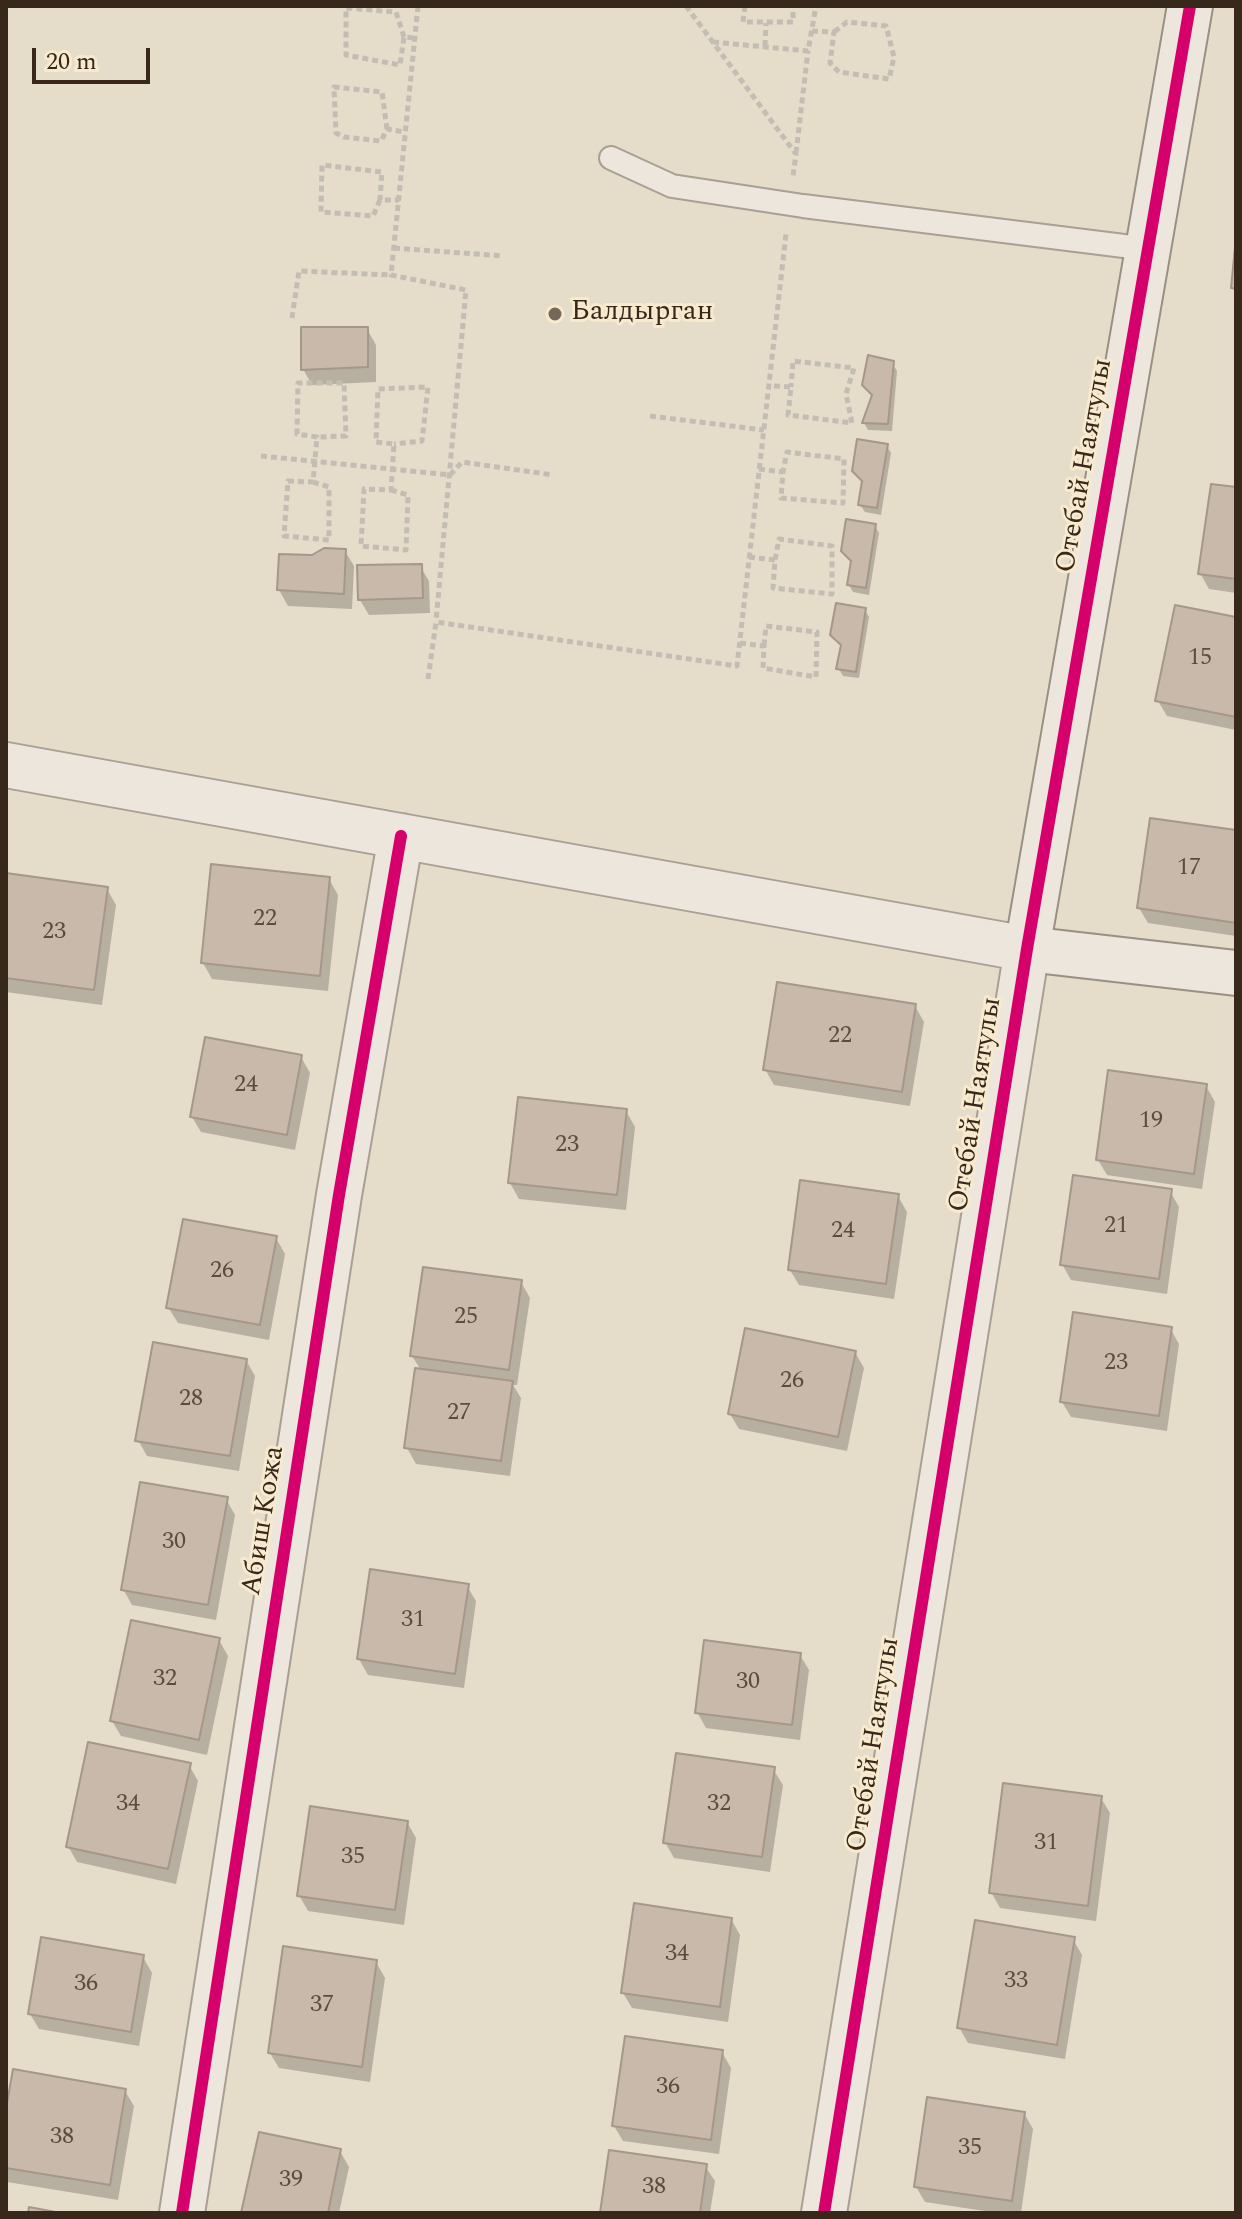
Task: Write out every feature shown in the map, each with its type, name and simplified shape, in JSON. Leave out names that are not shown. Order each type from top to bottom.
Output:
[{"type":"street","name":"Отебай Наятулы","points":[[824,2213],[1027,949],[1190,6]]},
{"type":"street","points":[[6,765],[1027,949],[1236,973]]},
{"type":"street","name":"Абиш Кожа","points":[[182,2213],[337,1211],[401,836]]},
{"type":"lane","points":[[611,158],[672,186],[789,204],[1148,249]]},
{"type":"path","points":[[391,275],[418,6]]},
{"type":"path","points":[[686,6],[796,154]]},
{"type":"path","points":[[745,6],[743,22],[766,23],[793,22],[793,6]]},
{"type":"path","points":[[436,622],[737,666],[789,204],[816,6]]},
{"type":"path","points":[[346,8],[396,12],[404,37],[400,65],[346,55],[346,8]]},
{"type":"path","points":[[812,31],[834,32],[847,22],[886,26],[894,57],[889,79],[839,72],[830,63],[834,32]]},
{"type":"path","points":[[765,46],[766,23]]},
{"type":"path","points":[[404,37],[414,38]]},
{"type":"path","points":[[712,42],[808,51]]},
{"type":"path","points":[[334,87],[382,92],[387,129],[381,141],[344,137],[336,133],[334,87]]},
{"type":"path","points":[[387,129],[405,132]]},
{"type":"path","points":[[322,165],[382,172],[380,200],[373,216],[321,212],[322,165]]},
{"type":"path","points":[[380,200],[399,200]]},
{"type":"path","points":[[394,248],[503,256]]},
{"type":"path","points":[[292,318],[299,271],[391,275],[466,290],[436,622],[428,679]]},
{"type":"path","points":[[793,361],[854,368],[846,394],[852,423],[788,415],[791,387],[793,361]]},
{"type":"path","points":[[298,383],[344,383],[346,436],[317,437],[297,434],[298,383]]},
{"type":"path","points":[[774,386],[791,387]]},
{"type":"path","points":[[428,387],[422,441],[394,444],[376,442],[378,389],[428,387]]},
{"type":"path","points":[[650,416],[764,430]]},
{"type":"path","points":[[313,482],[317,437]]},
{"type":"path","points":[[391,490],[394,444]]},
{"type":"path","points":[[787,452],[844,459],[843,503],[781,498],[783,472],[787,452]]},
{"type":"path","points":[[261,456],[450,475]]},
{"type":"path","points":[[450,475],[462,462],[553,475]]},
{"type":"path","points":[[759,469],[783,472]]},
{"type":"path","points":[[288,481],[313,482],[329,487],[329,540],[284,536],[288,481]]},
{"type":"path","points":[[364,489],[391,490],[408,495],[406,550],[361,546],[364,489]]},
{"type":"path","points":[[779,539],[832,546],[832,594],[773,588],[775,560],[779,539]]},
{"type":"path","points":[[749,557],[775,560]]},
{"type":"path","points":[[766,626],[817,632],[816,677],[763,668],[764,646],[766,626]]},
{"type":"path","points":[[740,643],[764,646]]},
{"type":"building","points":[[1236,237],[1236,289],[1231,288]]},
{"type":"building","points":[[301,327],[368,327],[368,367],[301,370]]},
{"type":"building","points":[[868,355],[894,361],[888,424],[862,423],[872,395],[862,385]]},
{"type":"building","points":[[857,439],[888,444],[877,508],[858,505],[862,481],[852,471]]},
{"type":"building","points":[[1211,484],[1236,487],[1236,579],[1198,574]]},
{"type":"building","points":[[846,519],[876,524],[866,588],[847,585],[851,561],[841,551]]},
{"type":"building","points":[[324,548],[346,549],[344,594],[277,590],[279,554],[312,555]]},
{"type":"building","points":[[422,564],[423,598],[358,600],[357,565]]},
{"type":"building","points":[[836,603],[866,608],[856,672],[836,669],[841,645],[830,635]]},
{"type":"building","points":[[1175,605],[1236,617],[1236,717],[1155,701]]},
{"type":"building","points":[[1150,818],[1236,830],[1236,923],[1137,908]]},
{"type":"building","points":[[211,864],[330,877],[320,976],[201,963]]},
{"type":"building","points":[[6,873],[108,887],[94,990],[6,978]]},
{"type":"building","points":[[777,982],[916,1004],[902,1092],[763,1070]]},
{"type":"building","points":[[205,1037],[302,1055],[287,1135],[190,1117]]},
{"type":"building","points":[[1108,1070],[1207,1084],[1194,1174],[1096,1160]]},
{"type":"building","points":[[518,1097],[627,1109],[617,1195],[508,1183]]},
{"type":"building","points":[[1073,1175],[1172,1189],[1159,1279],[1060,1265]]},
{"type":"building","points":[[800,1180],[899,1194],[886,1284],[788,1270]]},
{"type":"building","points":[[183,1219],[277,1236],[260,1325],[166,1308]]},
{"type":"building","points":[[423,1267],[522,1280],[509,1370],[410,1356]]},
{"type":"building","points":[[1073,1312],[1172,1327],[1159,1416],[1060,1402]]},
{"type":"building","points":[[745,1328],[856,1351],[838,1437],[728,1414]]},
{"type":"building","points":[[153,1342],[247,1359],[230,1456],[135,1441]]},
{"type":"building","points":[[415,1368],[513,1381],[501,1461],[404,1448]]},
{"type":"building","points":[[140,1482],[228,1497],[208,1605],[121,1590]]},
{"type":"building","points":[[370,1569],[469,1584],[455,1674],[357,1659]]},
{"type":"building","points":[[131,1620],[220,1638],[199,1740],[110,1721]]},
{"type":"building","points":[[704,1640],[801,1653],[792,1725],[695,1713]]},
{"type":"building","points":[[88,1742],[191,1763],[168,1869],[66,1847]]},
{"type":"building","points":[[676,1753],[775,1767],[762,1857],[663,1843]]},
{"type":"building","points":[[1003,1783],[1102,1796],[1088,1906],[989,1893]]},
{"type":"building","points":[[310,1806],[408,1821],[395,1910],[297,1896]]},
{"type":"building","points":[[634,1903],[732,1918],[720,2007],[621,1993]]},
{"type":"building","points":[[975,1920],[1075,1937],[1057,2045],[957,2028]]},
{"type":"building","points":[[41,1937],[144,1955],[131,2032],[28,2014]]},
{"type":"building","points":[[283,1946],[377,1960],[362,2067],[268,2053]]},
{"type":"building","points":[[625,2036],[723,2050],[711,2140],[612,2126]]},
{"type":"building","points":[[13,2069],[126,2089],[110,2185],[6,2168],[6,2109]]},
{"type":"building","points":[[927,2097],[1025,2112],[1012,2201],[914,2187]]},
{"type":"building","points":[[259,2132],[341,2149],[328,2213],[241,2213]]},
{"type":"building","points":[[609,2150],[707,2164],[700,2213],[600,2213]]},
{"type":"building","points":[[29,2207],[61,2213],[28,2213]]},
{"type":"cycle path","points":[[824,2213],[1027,949],[1190,6]]},
{"type":"cycle path","points":[[182,2213],[339,1195],[401,836]]},
{"type":"place","name":"Балдырган","points":[[555,314]]}]
